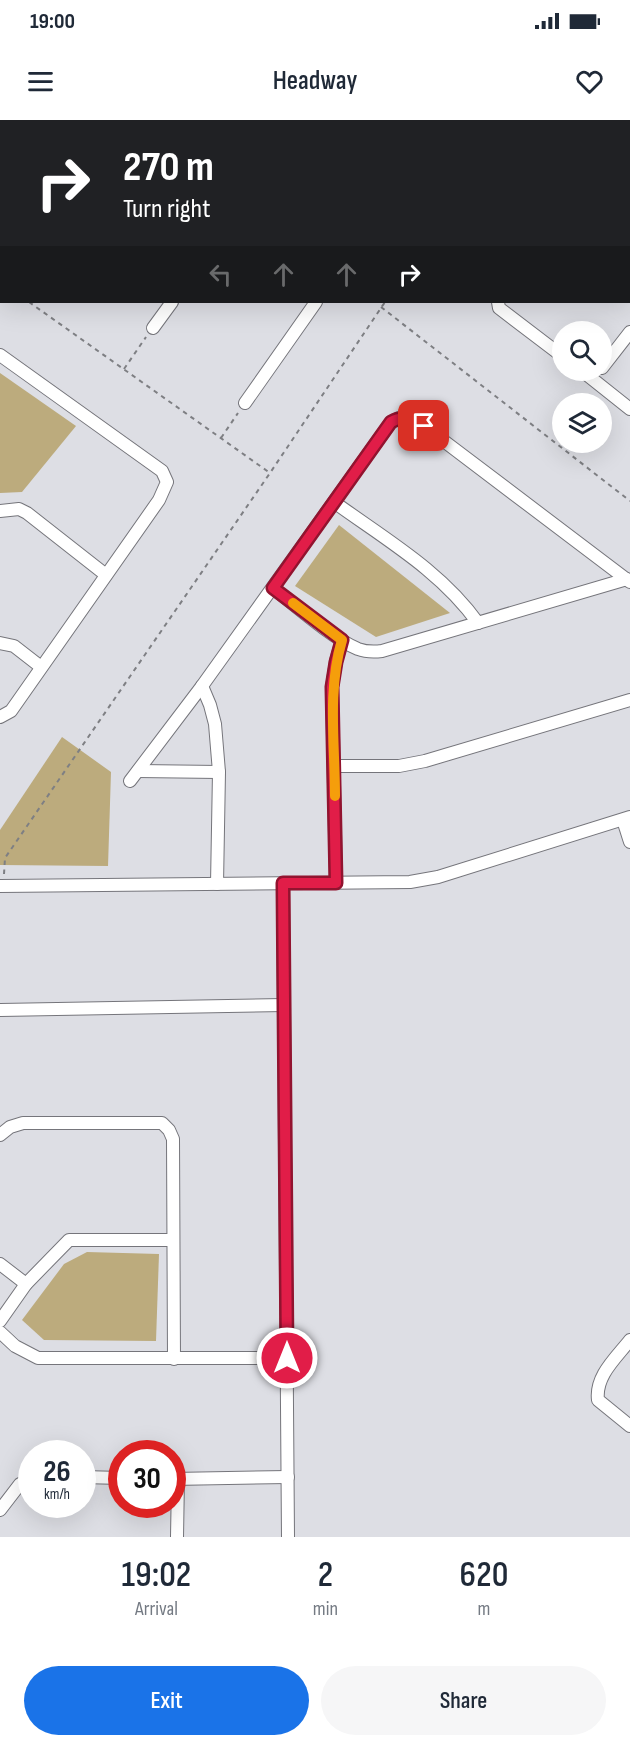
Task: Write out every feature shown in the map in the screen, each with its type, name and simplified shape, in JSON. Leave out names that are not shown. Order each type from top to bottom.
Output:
[{"type":"street","points":[[153,328],[171,303]]},
{"type":"street","points":[[245,403],[315,303]]},
{"type":"street","points":[[498,303],[500,308],[552,348]]},
{"type":"street","points":[[612,355],[630,332]]},
{"type":"street","points":[[0,355],[162,471],[167,482],[159,500],[11,711],[0,717]]},
{"type":"street","points":[[605,381],[630,409]]},
{"type":"street","points":[[219,772],[134,776],[202,686],[391,422],[399,417],[408,418],[424,426],[629,581]]},
{"type":"street","points":[[334,502],[440,579],[463,602],[478,623]]},
{"type":"street","points":[[0,511],[19,509],[27,513],[106,575]]},
{"type":"street","points":[[273,588],[342,640],[359,650],[369,652],[382,651],[629,581]]},
{"type":"street","points":[[336,883],[332,687],[342,640]]},
{"type":"street","points":[[0,643],[14,646],[41,667]]},
{"type":"street","points":[[202,686],[215,724],[219,772],[217,884]]},
{"type":"street","points":[[335,766],[399,766],[425,761],[630,700]]},
{"type":"street","points":[[2,886],[410,882],[438,876],[627,818],[630,842]]},
{"type":"street","points":[[283,883],[288,1537]]},
{"type":"street","points":[[0,1010],[284,1005]]},
{"type":"street","points":[[0,1135],[10,1127],[23,1123],[162,1123],[169,1130],[173,1139],[174,1359]]},
{"type":"street","points":[[0,1321],[26,1284],[69,1240],[173,1240]]},
{"type":"street","points":[[0,1264],[26,1284]]},
{"type":"street","points":[[0,1332],[15,1346],[38,1358],[287,1358]]},
{"type":"street","points":[[630,1340],[605,1371],[597,1388],[598,1400],[630,1426]]},
{"type":"street","points":[[186,1479],[288,1478]]},
{"type":"street","points":[[0,1510],[18,1487]]},
{"type":"street","points":[[176,1518],[177,1537]]},
{"type":"path","points":[[33,303],[270,473]]},
{"type":"path","points":[[2,886],[5,858],[384,303]]},
{"type":"path","points":[[381,307],[630,501]]},
{"type":"path","points":[[124,369],[153,328]]},
{"type":"path","points":[[220,439],[245,403]]},
{"type":"shaded area","points":[[0,373],[76,426],[22,492],[0,493]]},
{"type":"shaded area","points":[[339,525],[450,613],[376,637],[295,586]]},
{"type":"shaded area","points":[[62,737],[111,772],[108,866],[0,865],[0,830]]},
{"type":"shaded area","points":[[87,1252],[159,1254],[156,1341],[44,1340],[22,1320],[64,1264]]},
{"type":"slow traffic","points":[[293,603],[342,640],[332,687],[335,796]]},
{"type":"route","points":[[287,1358],[283,883],[336,883],[332,687],[342,640],[273,588],[366,454],[391,422],[399,417],[408,418],[424,426]]}]
